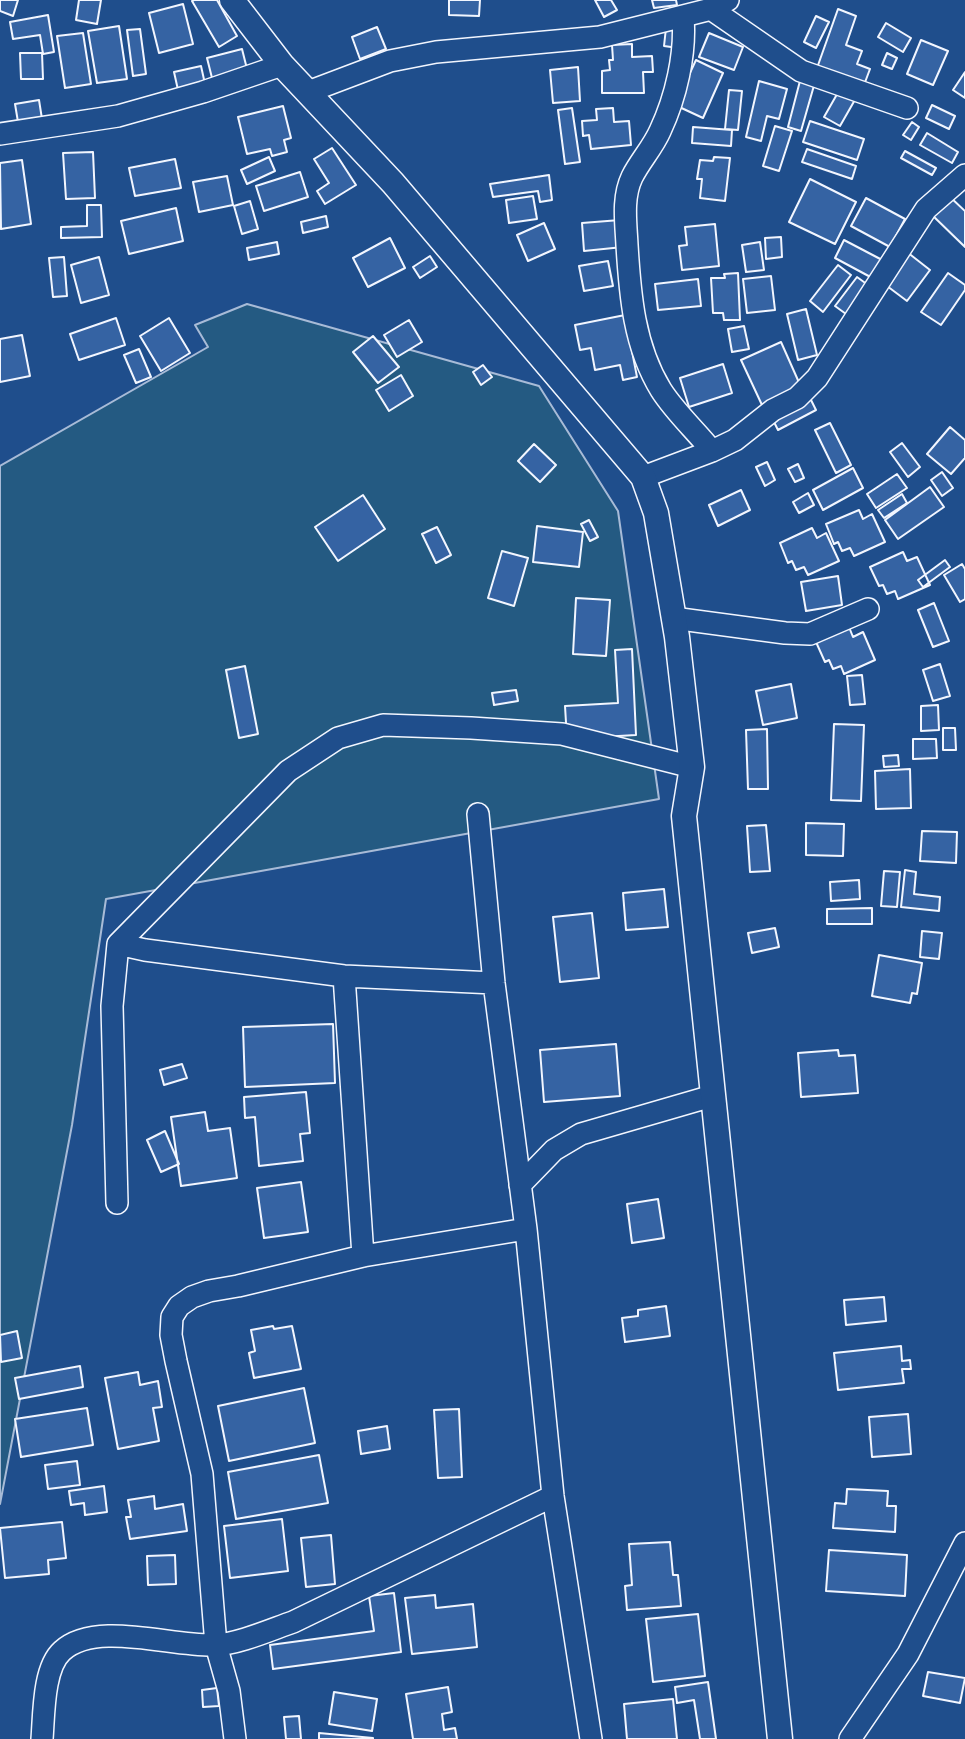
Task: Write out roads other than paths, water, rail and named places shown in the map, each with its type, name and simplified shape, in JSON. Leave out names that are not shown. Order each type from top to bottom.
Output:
[{"type":"street","points":[[232,0],[282,65],[393,183],[643,477],[656,513],[692,767],[684,816],[780,1739]]},
{"type":"street","points":[[308,92],[390,61],[436,52],[600,37],[683,17],[719,4],[801,71],[907,108]]},
{"type":"street","points":[[683,17],[685,38],[668,109],[660,132],[632,178],[628,191],[625,207],[628,261],[636,331],[649,365],[661,390],[712,452]]},
{"type":"street","points":[[0,134],[118,116],[203,92],[282,65]]},
{"type":"street","points":[[643,477],[712,452],[734,440],[773,410],[797,398],[817,379],[926,209],[965,175]]},
{"type":"street","points":[[673,618],[810,634],[868,609]]},
{"type":"street","points":[[117,1203],[112,1006],[118,944],[288,772],[338,738],[383,725],[562,734],[692,767]]},
{"type":"street","points":[[478,814],[494,983],[526,1228],[553,1496],[591,1739]]},
{"type":"street","points":[[684,816],[697,829],[741,1247],[731,1269]]},
{"type":"street","points":[[118,944],[145,950],[344,976],[494,983]]},
{"type":"street","points":[[344,976],[363,1256]]},
{"type":"street","points":[[520,1185],[554,1150],[581,1134],[712,1096]]},
{"type":"street","points":[[235,1739],[229,1691],[216,1645],[202,1474],[171,1335],[172,1317],[179,1306],[200,1294],[363,1256],[526,1228]]},
{"type":"street","points":[[42,1739],[49,1672],[60,1652],[77,1642],[100,1636],[216,1645],[293,1622],[553,1496]]},
{"type":"street","points":[[850,1739],[908,1654],[965,1543]]}]
